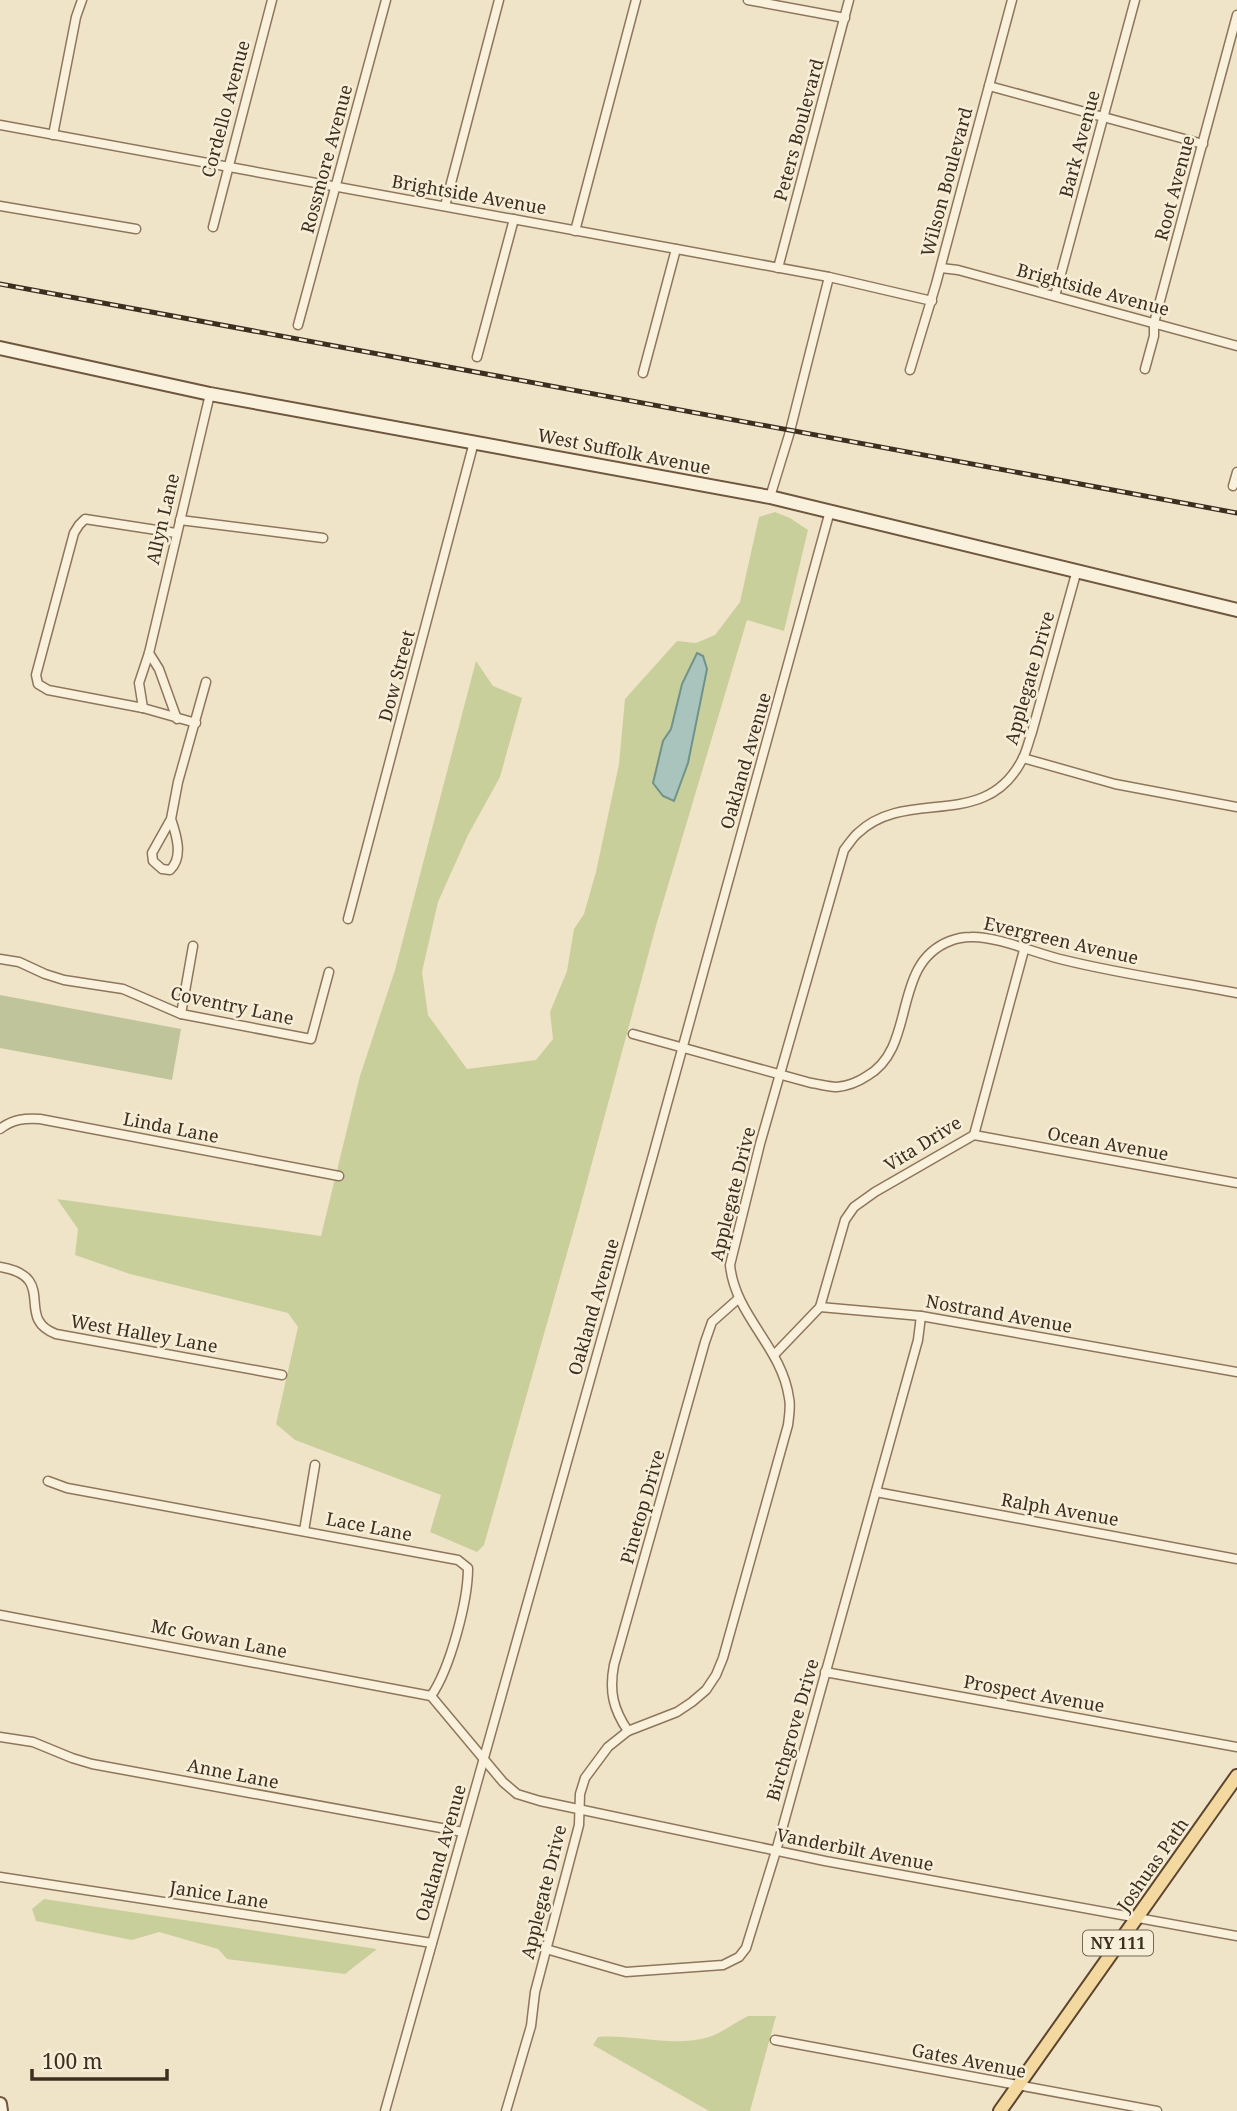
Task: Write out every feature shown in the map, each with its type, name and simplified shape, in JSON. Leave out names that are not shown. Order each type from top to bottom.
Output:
[{"type":"main road","name":"West Suffolk Avenue","points":[[0,348],[210,394],[770,497],[1237,610]]},
{"type":"main road","name":"Joshuas Path","points":[[1000,2111],[1237,1776]]},
{"type":"main road","points":[[0,2104],[1,2111]]},
{"type":"street","points":[[53,135],[76,17],[82,0]]},
{"type":"street","name":"Cordello Avenue","points":[[213,227],[272,0]]},
{"type":"street","name":"Rossmore Avenue","points":[[298,325],[386,0]]},
{"type":"street","points":[[445,206],[499,0]]},
{"type":"street","points":[[575,231],[636,0]]},
{"type":"street","points":[[748,0],[845,18]]},
{"type":"street","name":"Peters Boulevard","points":[[778,268],[849,0]]},
{"type":"street","name":"Wilson Boulevard","points":[[910,370],[932,301],[1012,0]]},
{"type":"street","name":"Bark Avenue","points":[[1055,296],[1135,0]]},
{"type":"street","name":"Root Avenue","points":[[1144,369],[1237,15]]},
{"type":"street","points":[[989,86],[1203,144]]},
{"type":"street","name":"Brightside Avenue","points":[[0,125],[829,277],[932,301]]},
{"type":"street","points":[[0,206],[136,229]]},
{"type":"street","points":[[477,357],[514,219]]},
{"type":"street","points":[[643,373],[676,249]]},
{"type":"street","name":"Brightside Avenue","points":[[941,268],[958,270],[1237,346]]},
{"type":"street","points":[[770,497],[789,435],[829,277]]},
{"type":"street","name":"Allyn Lane","points":[[143,708],[139,683],[149,653],[210,394]]},
{"type":"street","name":"Dow Street","points":[[348,919],[474,442]]},
{"type":"street","points":[[1233,486],[1237,472]]},
{"type":"street","name":"Oakland Avenue","points":[[385,2111],[830,511]]},
{"type":"street","points":[[176,533],[85,519],[79,525],[36,675],[38,684],[48,690],[143,708],[196,723]]},
{"type":"street","points":[[180,520],[323,538]]},
{"type":"street","name":"Applegate Drive","points":[[506,2111],[531,2026],[534,1992],[579,1825],[580,1794],[585,1778],[596,1760],[628,1731],[677,1712],[706,1690],[716,1675],[788,1425],[790,1399],[774,1355],[738,1299],[730,1265],[844,850],[858,832],[880,818],[914,809],[969,804],[991,793],[1009,779],[1023,758],[1076,570]]},
{"type":"street","points":[[149,653],[159,669],[177,719]]},
{"type":"street","points":[[171,819],[177,838],[177,860],[170,870],[162,869],[153,860],[152,853],[171,819],[178,782],[206,682]]},
{"type":"street","points":[[1023,758],[1115,784],[1237,807]]},
{"type":"street","name":"Evergreen Avenue","points":[[633,1034],[781,1075],[838,1087],[856,1083],[887,1060],[919,964],[933,950],[950,941],[970,937],[1066,961],[1237,993]]},
{"type":"street","points":[[180,1014],[193,946]]},
{"type":"street","name":"Vita Drive","points":[[820,1307],[845,1220],[855,1207],[875,1192],[974,1135],[1024,950]]},
{"type":"street","name":"Coventry Lane","points":[[0,959],[19,962],[64,980],[123,989],[180,1014],[311,1039],[329,972]]},
{"type":"street","name":"Linda Lane","points":[[0,1129],[8,1123],[24,1118],[40,1119],[339,1176]]},
{"type":"street","name":"Ocean Avenue","points":[[974,1135],[1237,1183]]},
{"type":"street","name":"West Halley Lane","points":[[0,1266],[16,1269],[28,1277],[33,1287],[37,1317],[44,1329],[56,1334],[282,1375]]},
{"type":"street","name":"Pinetop Drive","points":[[628,1731],[612,1702],[614,1665],[705,1342],[712,1322],[738,1299]]},
{"type":"street","points":[[774,1355],[820,1307]]},
{"type":"street","name":"Nostrand Avenue","points":[[820,1307],[922,1316],[1237,1372]]},
{"type":"street","name":"Birchgrove Drive","points":[[546,1949],[626,1972],[723,1965],[738,1957],[746,1948],[776,1851],[876,1492],[918,1340],[922,1316]]},
{"type":"street","points":[[304,1531],[315,1465]]},
{"type":"street","name":"Lace Lane","points":[[48,1481],[80,1491],[458,1560],[468,1568],[468,1589],[441,1682],[431,1696]]},
{"type":"street","name":"Ralph Avenue","points":[[876,1492],[1237,1559]]},
{"type":"street","name":"Mc Gowan Lane","points":[[0,1615],[431,1696]]},
{"type":"street","name":"Prospect Avenue","points":[[825,1672],[1237,1747]]},
{"type":"street","points":[[431,1696],[484,1759]]},
{"type":"street","name":"Anne Lane","points":[[0,1737],[33,1742],[92,1764],[463,1832]]},
{"type":"street","name":"Vanderbilt Avenue","points":[[484,1759],[517,1794],[579,1809],[776,1851],[1237,1936]]},
{"type":"street","name":"Janice Lane","points":[[0,1877],[432,1943]]},
{"type":"street","name":"Gates Avenue","points":[[775,2040],[1157,2111]]},
{"type":"green space","points":[[775,512],[808,530],[784,631],[747,620],[656,926],[579,1211],[484,1545],[477,1552],[430,1532],[441,1495],[295,1440],[276,1424],[298,1327],[288,1313],[130,1274],[75,1255],[78,1229],[57,1199],[321,1236],[360,1076],[395,970],[476,661],[493,686],[522,698],[500,777],[468,835],[438,902],[422,972],[428,1015],[467,1069],[536,1060],[553,1039],[550,1012],[567,971],[574,929],[584,914],[596,872],[619,764],[625,699],[677,641],[696,643],[715,635],[740,602],[759,517]],"holes":[[[698,653],[674,800],[663,796],[653,783],[663,741],[671,729],[682,684]]]},
{"type":"green space","points":[[0,995],[181,1029],[172,1080],[0,1048]]},
{"type":"green space","points":[[44,1899],[377,1949],[345,1974],[227,1959],[218,1949],[159,1932],[132,1940],[36,1921],[32,1909]]},
{"type":"green space","points":[[748,2016],[776,2016],[750,2111],[709,2111],[593,2045],[598,2037],[695,2040],[714,2035]]},
{"type":"water","points":[[697,653],[703,656],[707,669],[688,763],[674,801],[663,796],[653,783],[663,741],[671,729],[682,684]]},
{"type":"railway","points":[[0,284],[1237,513]]}]
